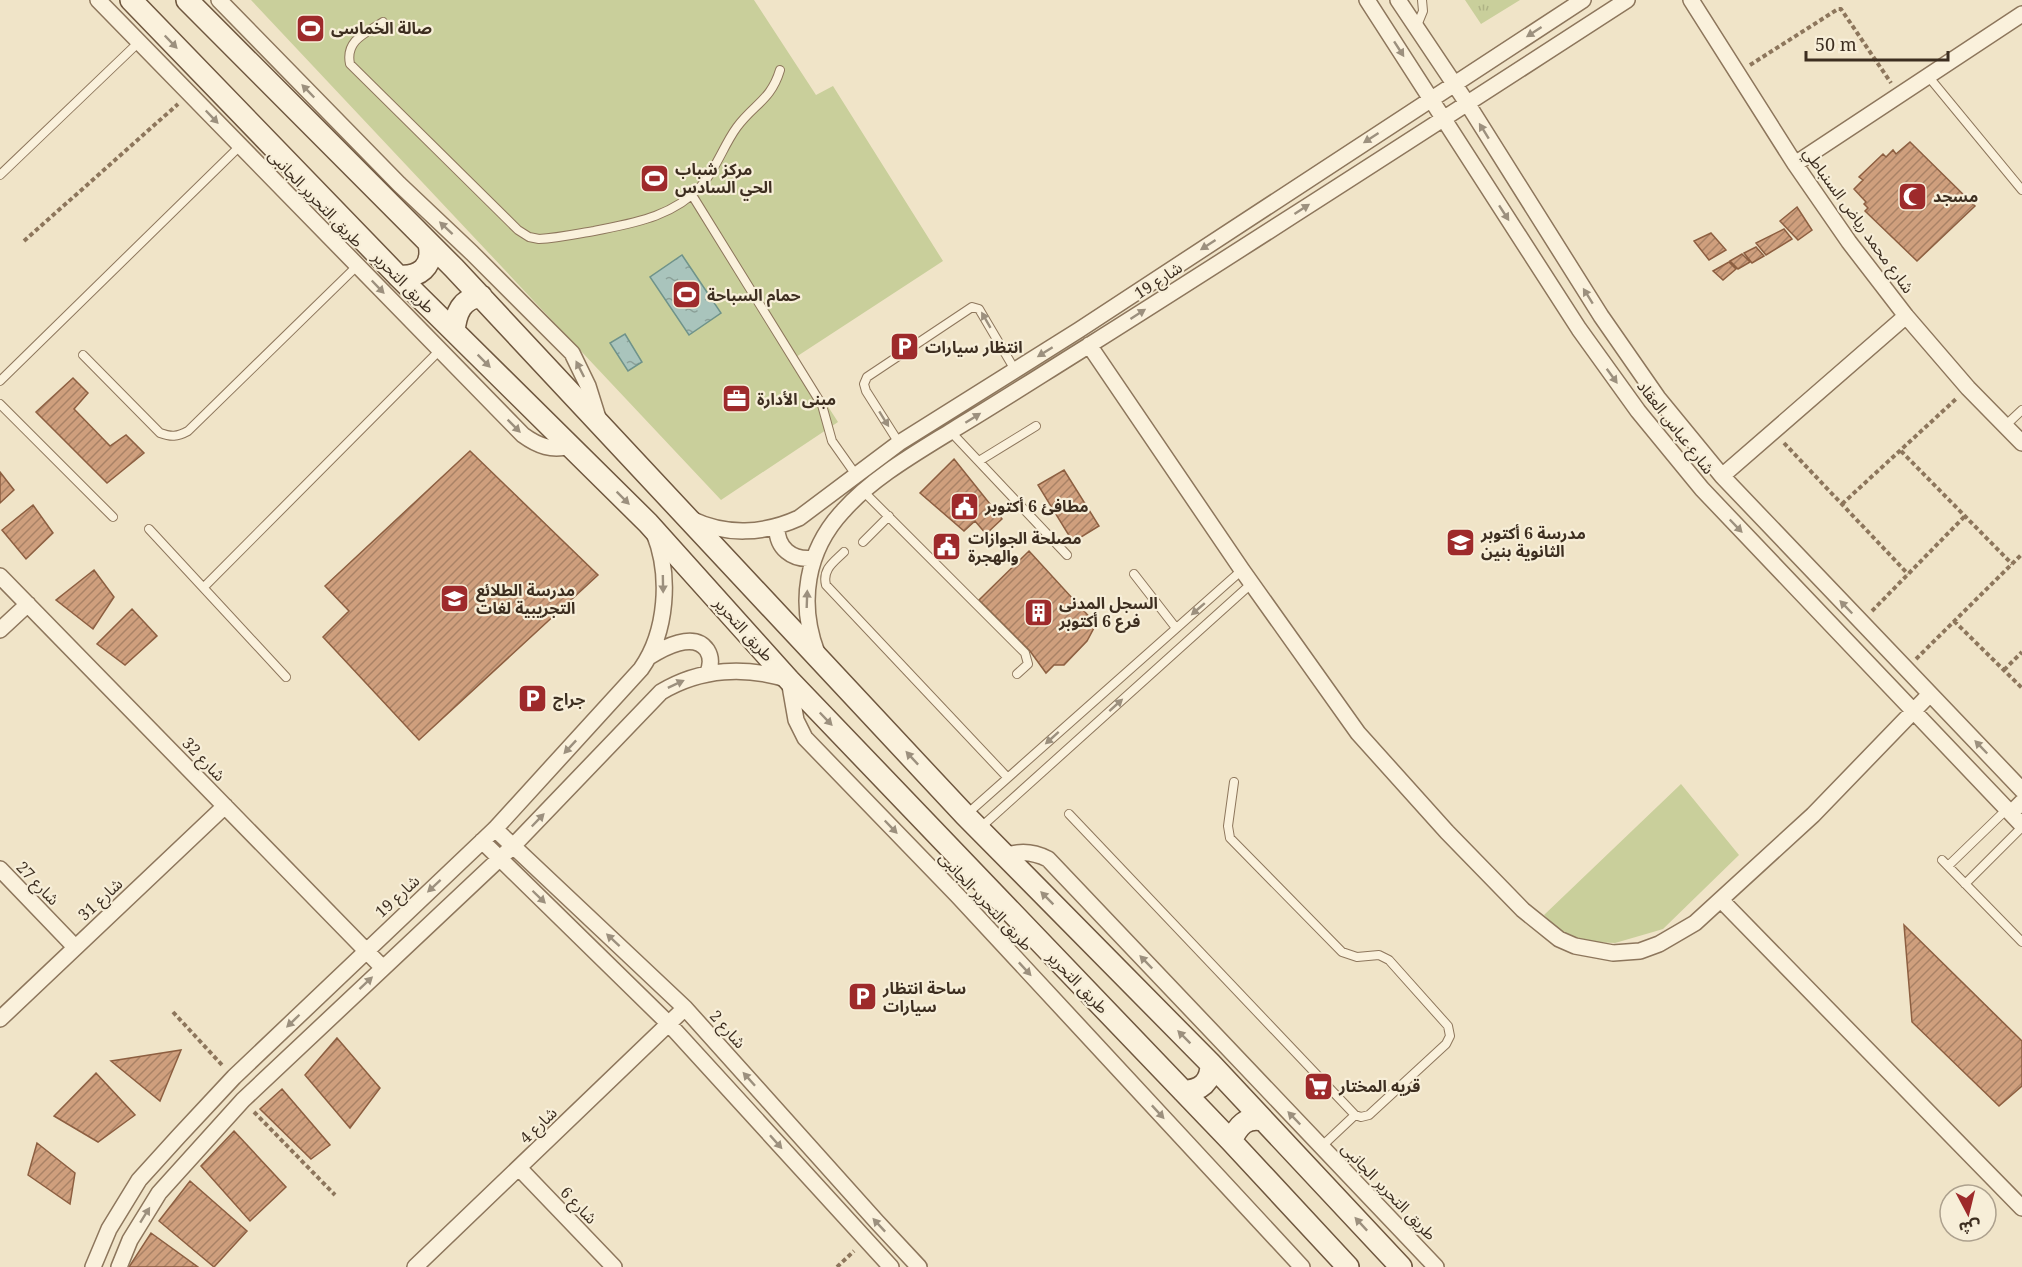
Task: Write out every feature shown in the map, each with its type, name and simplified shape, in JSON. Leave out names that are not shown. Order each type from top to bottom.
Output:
[{"type":"street","name":"طريق التحرير الجانبى","points":[[98,0],[523,435],[533,442],[553,448],[570,446]]},
{"type":"street","name":"طريق التحرير","points":[[131,0],[398,276],[652,527],[789,680],[1231,1141],[1348,1267]]},
{"type":"street","name":"طريق التحرير","points":[[187,0],[480,296],[972,822],[1211,1064],[1401,1267]]},
{"type":"street","points":[[219,0],[399,184],[572,353],[588,386],[600,424]]},
{"type":"street","name":"شارع عباس العقاد","points":[[1367,0],[1579,329],[1638,411],[1702,489],[1915,712],[2013,808],[2022,826]]},
{"type":"street","name":"شارع عباس العقاد","points":[[1398,0],[1467,103],[1601,316],[1658,398],[1722,476],[2022,790]]},
{"type":"street","name":"شارع 19","points":[[685,516],[715,528],[730,531],[762,530],[800,518],[899,443],[1583,0]]},
{"type":"street","name":"شارع 19","points":[[818,656],[810,637],[806,594],[814,558],[820,543],[843,509],[908,457],[1089,345],[1627,0]]},
{"type":"street","name":"شارع محمد رياض السنباطي","points":[[1691,0],[1795,164],[1849,242],[1906,316],[1968,388],[2022,443]]},
{"type":"street","points":[[1795,164],[2022,14]]},
{"type":"street","points":[[398,276],[413,276],[424,269],[430,257],[429,244]]},
{"type":"street","points":[[454,331],[456,317],[462,305],[473,297],[480,296]]},
{"type":"street","points":[[1722,476],[1906,316]]},
{"type":"street","points":[[1089,345],[1251,584],[1374,752],[1523,910],[1559,939],[1575,946],[1600,952],[1640,951],[1659,944],[1695,923],[1813,815],[1930,694]]},
{"type":"street","points":[[899,443],[908,457]]},
{"type":"street","points":[[777,526],[779,540],[786,552],[799,558],[814,558]]},
{"type":"street","name":"شارع 19","points":[[93,1267],[109,1229],[139,1180],[234,1077],[495,829],[641,669],[649,657],[660,621],[664,583],[659,545],[652,527]]},
{"type":"street","name":"شارع 32","points":[[0,576],[383,968]]},
{"type":"street","points":[[0,630],[27,604]]},
{"type":"street","points":[[649,657],[676,644],[687,641],[699,643],[710,657],[711,662],[707,674]]},
{"type":"street","points":[[119,1267],[130,1240],[159,1193],[243,1100],[513,846],[661,692],[676,683],[728,671],[771,674],[789,680]]},
{"type":"street","name":"طريق التحرير الجانبى","points":[[789,680],[796,720],[805,738],[957,895],[1302,1267]]},
{"type":"street","name":"شارع 31","points":[[0,1019],[225,806]]},
{"type":"street","name":"شارع 2","points":[[495,829],[685,1008],[919,1267]]},
{"type":"street","points":[[482,841],[669,1024],[891,1267]]},
{"type":"street","name":"طريق التحرير الجانبى","points":[[1006,856],[1024,852],[1033,853],[1048,860],[1436,1267]]},
{"type":"street","name":"شارع 27","points":[[0,868],[75,947]]},
{"type":"street","points":[[1721,900],[2022,1208]]},
{"type":"street","name":"شارع 4","points":[[415,1267],[685,1008]]},
{"type":"street","points":[[1183,1091],[1197,1090],[1202,1086],[1210,1077],[1211,1064]]},
{"type":"street","points":[[1231,1141],[1240,1124],[1251,1119],[1263,1120]]},
{"type":"street","name":"شارع 6","points":[[519,1168],[614,1267]]},
{"type":"lane","points":[[1416,28],[1423,11],[1422,0]]},
{"type":"lane","points":[[383,21],[353,42],[348,56],[350,64],[518,230],[539,240],[651,219],[673,209],[692,195],[710,175],[737,128],[772,90],[780,70]]},
{"type":"lane","points":[[0,175],[139,42]]},
{"type":"lane","points":[[1928,76],[2022,190]]},
{"type":"lane","points":[[0,381],[240,146]]},
{"type":"lane","points":[[692,195],[822,405],[832,441],[856,476]]},
{"type":"lane","points":[[83,356],[160,433],[169,437],[179,436],[188,430],[357,266]]},
{"type":"lane","points":[[899,443],[866,391],[864,384],[867,378],[972,307],[979,309],[1015,370]]},
{"type":"lane","points":[[204,587],[440,351]]},
{"type":"lane","points":[[0,404],[113,517]]},
{"type":"lane","points":[[2006,425],[2022,410]]},
{"type":"lane","points":[[979,460],[1036,426]]},
{"type":"lane","points":[[951,432],[1067,555]]},
{"type":"lane","points":[[864,492],[1025,653],[1028,664],[1017,674]]},
{"type":"lane","points":[[863,542],[889,516]]},
{"type":"lane","points":[[149,529],[286,677]]},
{"type":"lane","points":[[844,552],[826,570],[824,576],[826,585],[1007,777]]},
{"type":"lane","points":[[972,822],[1007,777],[1242,570]]},
{"type":"lane","points":[[1134,574],[1176,628]]},
{"type":"lane","points":[[972,822],[1251,584]]},
{"type":"lane","points":[[1069,814],[1355,1115],[1361,1117],[1374,1111],[1446,1044],[1450,1036],[1448,1026],[1389,960],[1379,955],[1357,957],[1342,952],[1230,838],[1228,826],[1234,782]]},
{"type":"lane","points":[[2013,808],[1945,863],[2022,942]]},
{"type":"lane","points":[[1965,884],[2022,826]]},
{"type":"lane","points":[[1322,1147],[1355,1115]]},
{"type":"path","points":[[1737,73],[1841,9],[1899,95]]},
{"type":"path","points":[[24,241],[190,94]]},
{"type":"path","points":[[1842,504],[1968,388]]},
{"type":"path","points":[[1773,432],[1908,574]]},
{"type":"path","points":[[1901,451],[2012,564]]},
{"type":"path","points":[[1861,622],[1965,516]]},
{"type":"path","points":[[1906,669],[2022,554]]},
{"type":"path","points":[[1954,621],[2022,688]]},
{"type":"path","points":[[2004,670],[2022,652]]},
{"type":"path","points":[[173,1012],[234,1077]]},
{"type":"path","points":[[243,1100],[335,1195]]},
{"type":"path","points":[[837,1267],[865,1240]]},
{"type":"green space","name":"مركز شباب الحي السادس","points":[[251,0],[754,0],[816,95],[833,86],[943,261],[796,357],[838,422],[721,500]]},
{"type":"green space","points":[[1465,0],[1520,0],[1481,24]]},
{"type":"green space","points":[[1681,784],[1739,855],[1663,929],[1615,943],[1571,938],[1562,933],[1544,915]]},
{"type":"water","name":"حمام السباحة","points":[[682,255],[721,313],[689,335],[650,277]]},
{"type":"water","points":[[625,334],[642,362],[628,371],[610,343]]},
{"type":"building","name":"مسجد","points":[[1910,142],[1975,206],[1917,261],[1865,211],[1868,208],[1864,204],[1866,202],[1854,189],[1863,180],[1859,177],[1883,154],[1886,157],[1893,150],[1896,154]]},
{"type":"building","points":[[1797,207],[1812,230],[1798,240],[1780,221]]},
{"type":"building","points":[[1784,229],[1792,239],[1766,255],[1756,243]]},
{"type":"building","points":[[1711,233],[1726,250],[1709,260],[1694,241]]},
{"type":"building","points":[[1756,247],[1764,256],[1752,263],[1744,253]]},
{"type":"building","points":[[1742,254],[1750,262],[1738,269],[1730,261]]},
{"type":"building","points":[[1729,262],[1736,269],[1723,280],[1713,271]]},
{"type":"building","points":[[73,378],[88,393],[74,409],[110,446],[126,435],[144,453],[107,483],[36,412]]},
{"type":"building","name":"مدرسة الطلائع التجريبية لغات","points":[[470,451],[598,575],[419,740],[323,637],[349,611],[325,586]]},
{"type":"building","name":"مطافئ 6 أكتوبر","points":[[954,459],[1002,519],[986,534],[975,521],[964,531],[920,493]]},
{"type":"building","points":[[1064,470],[1099,526],[1073,542],[1038,485]]},
{"type":"building","points":[[0,472],[14,490],[0,503]]},
{"type":"building","points":[[33,505],[53,533],[26,559],[2,530]]},
{"type":"building","name":"السجل المدنى فرع 6 أكتوبر","points":[[1029,551],[1096,624],[1087,641],[1064,665],[1054,665],[1046,673],[1030,651],[979,600]]},
{"type":"building","points":[[94,570],[114,597],[93,629],[56,600]]},
{"type":"building","points":[[132,609],[157,636],[125,665],[97,644]]},
{"type":"building","points":[[1904,925],[2022,1041],[2022,1086],[1999,1106],[1912,1022]]},
{"type":"building","points":[[337,1038],[380,1088],[350,1128],[305,1075]]},
{"type":"building","points":[[181,1050],[160,1101],[111,1061]]},
{"type":"building","points":[[96,1073],[135,1115],[98,1142],[54,1116]]},
{"type":"building","points":[[282,1089],[330,1145],[311,1159],[260,1109]]},
{"type":"building","points":[[234,1131],[286,1187],[250,1221],[201,1166]]},
{"type":"building","points":[[37,1143],[75,1173],[70,1204],[28,1175]]},
{"type":"building","points":[[190,1181],[247,1231],[214,1267],[159,1221]]},
{"type":"building","points":[[151,1233],[198,1267],[129,1267]]},
{"type":"place","name":"صالة الخماسى","points":[[310,28]]},
{"type":"place","name":"مركز شباب الحي السادس","points":[[654,178]]},
{"type":"place","name":"مسجد","points":[[1912,196]]},
{"type":"place","name":"حمام السباحة","points":[[686,295]]},
{"type":"place","name":"انتظار سيارات","points":[[904,347]]},
{"type":"place","name":"مبنى الأدارة","points":[[736,399]]},
{"type":"place","name":"مطافئ 6 أكتوبر","points":[[964,506]]},
{"type":"place","name":"مدرسة 6 أكتوبر الثانوية بنين","points":[[1460,542]]},
{"type":"place","name":"مصلحة الجوازات والهجرة","points":[[947,547]]},
{"type":"place","name":"مدرسة الطلائع التجريبية لغات","points":[[455,599]]},
{"type":"place","name":"السجل المدنى فرع 6 أكتوبر","points":[[1038,612]]},
{"type":"place","name":"جراج","points":[[532,699]]},
{"type":"place","name":"ساحة انتظار سيارات","points":[[862,997]]},
{"type":"place","name":"قريه المختار","points":[[1318,1086]]}]
